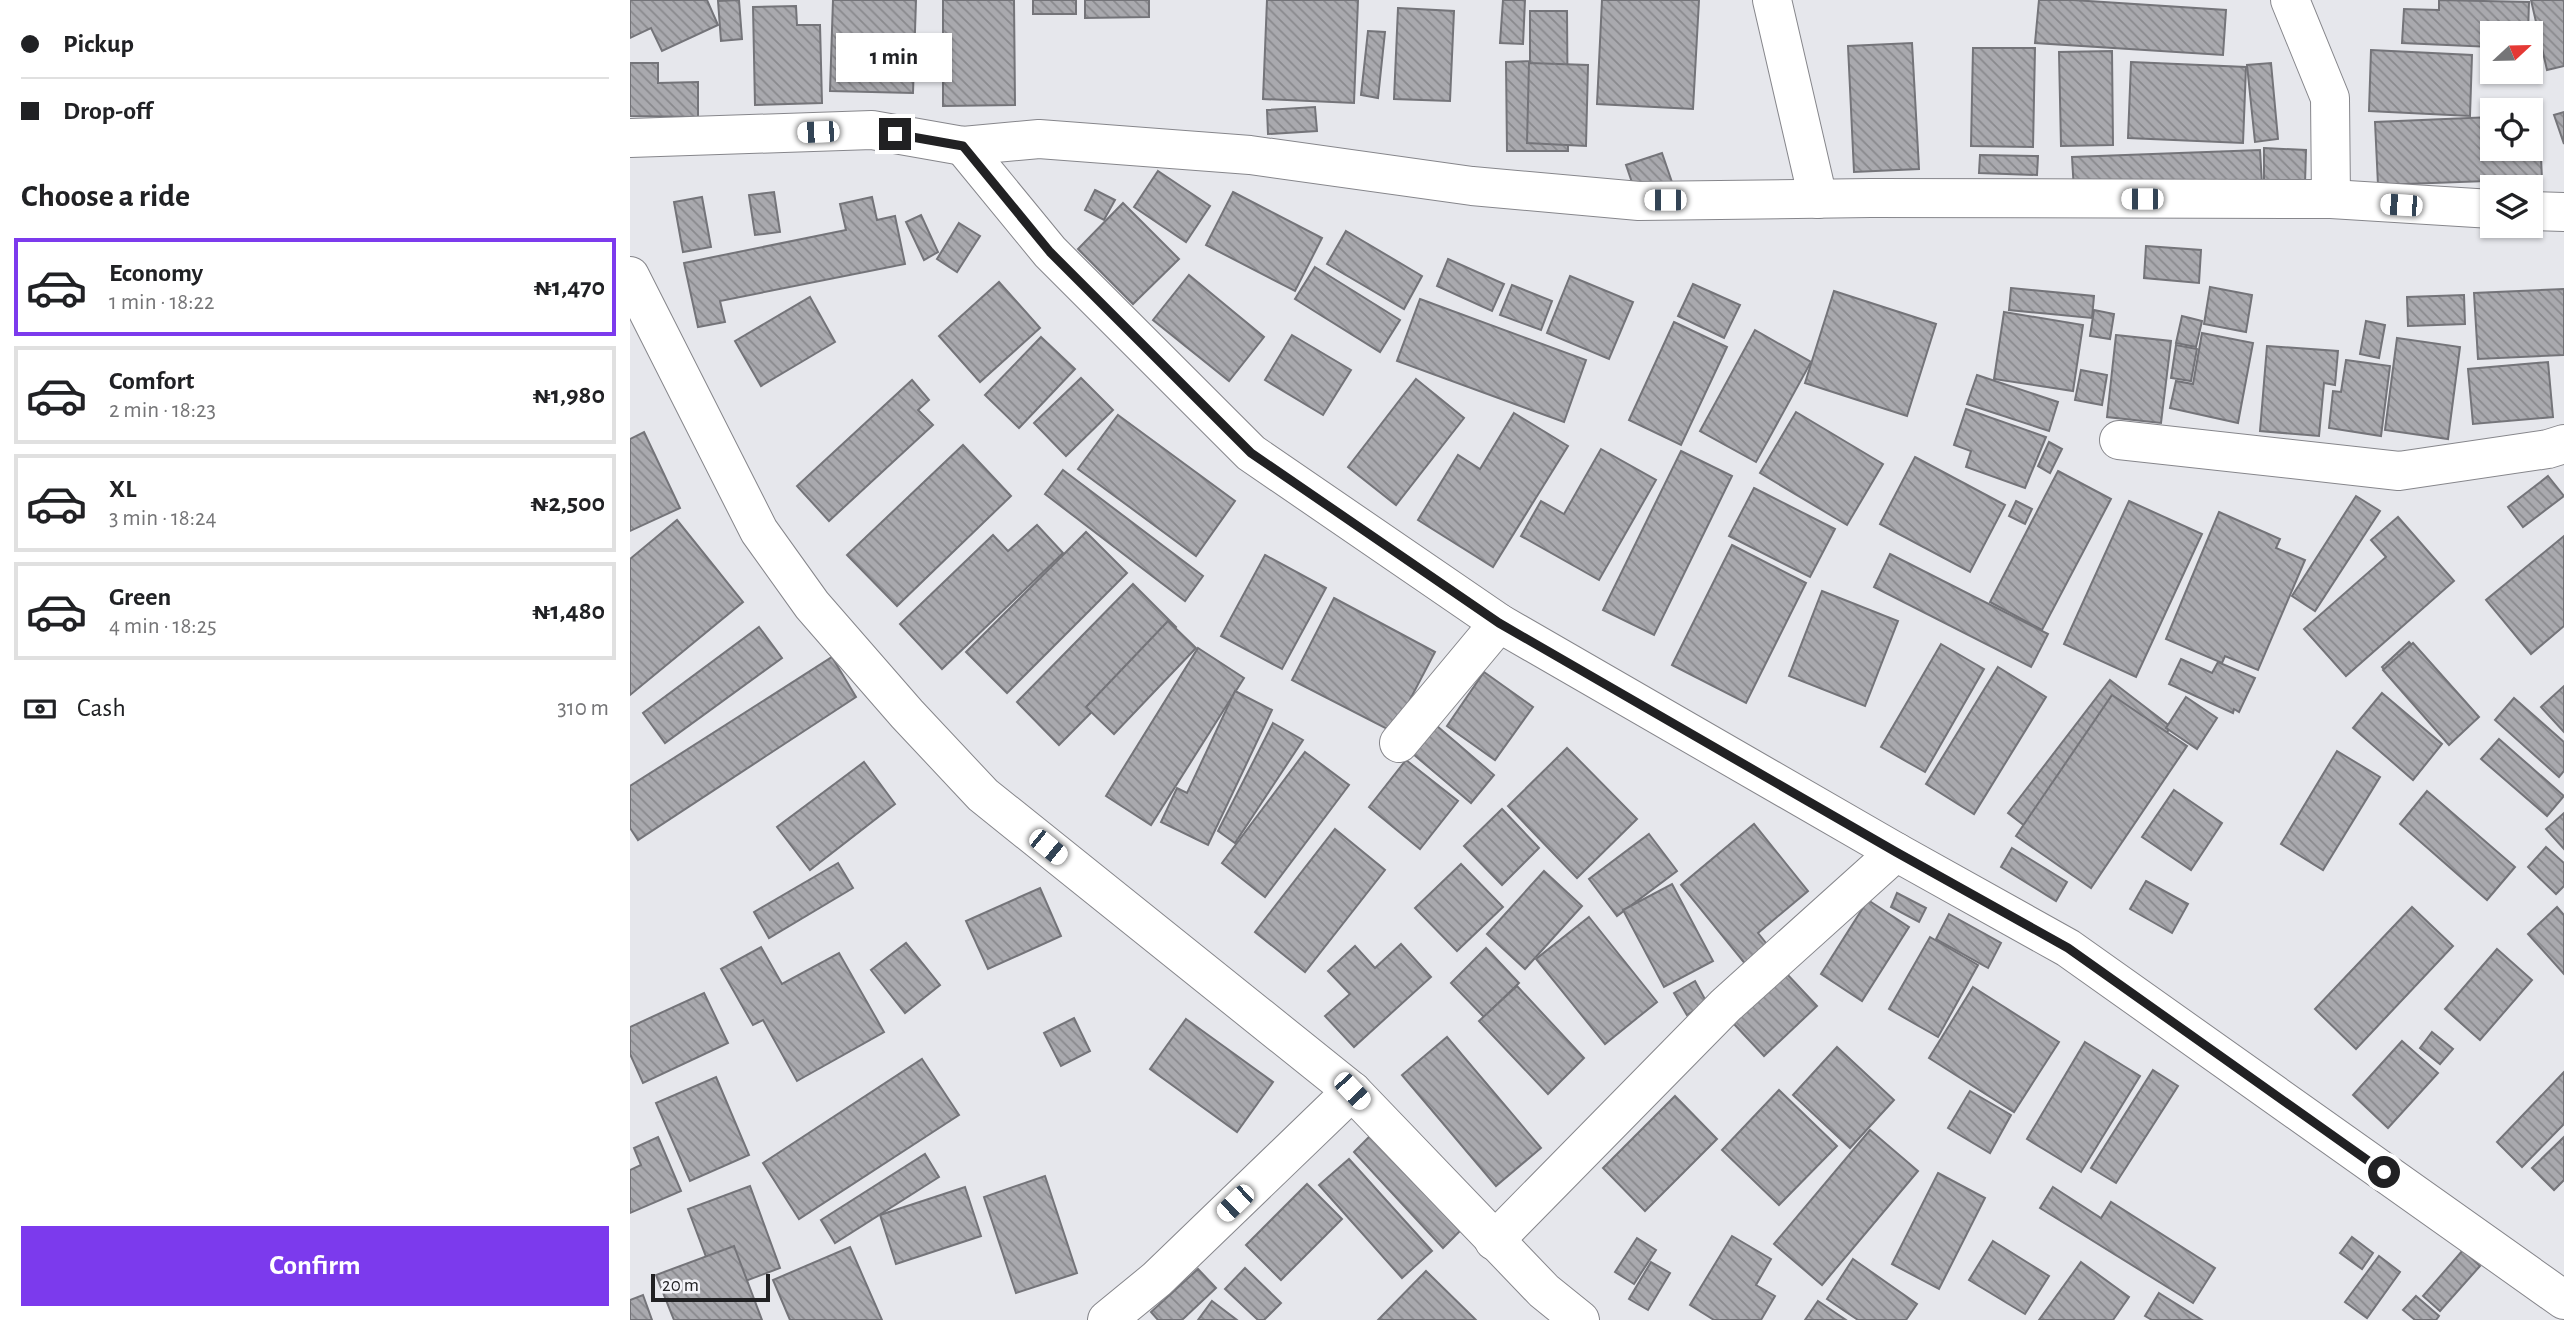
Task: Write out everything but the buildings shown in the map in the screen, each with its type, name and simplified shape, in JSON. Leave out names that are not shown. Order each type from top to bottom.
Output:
[{"type":"street","points":[[1772,0],[1818,199]]},
{"type":"street","points":[[2290,0],[2330,98],[2331,200]]},
{"type":"street","points":[[630,138],[872,130],[963,146],[1039,139],[1250,155],[1472,186],[1639,201],[2331,200],[2480,208]]},
{"type":"street","points":[[963,146],[1050,252],[1251,453],[1499,623],[2068,948],[2564,1300]]},
{"type":"street","points":[[2543,211],[2564,212]]},
{"type":"street","points":[[630,276],[758,531],[812,605],[907,714],[983,795],[1352,1091],[1544,1292],[1580,1320]]},
{"type":"street","points":[[2119,440],[2399,471],[2548,449],[2564,444]]},
{"type":"street","points":[[1399,743],[1499,623]]},
{"type":"street","points":[[1494,1241],[1726,1005],[1896,852]]},
{"type":"street","points":[[1107,1320],[1157,1279],[1352,1091]]},
{"type":"route","points":[[895,134],[963,146],[1050,252],[1251,453],[1499,623],[2068,948],[2384,1172]]}]
